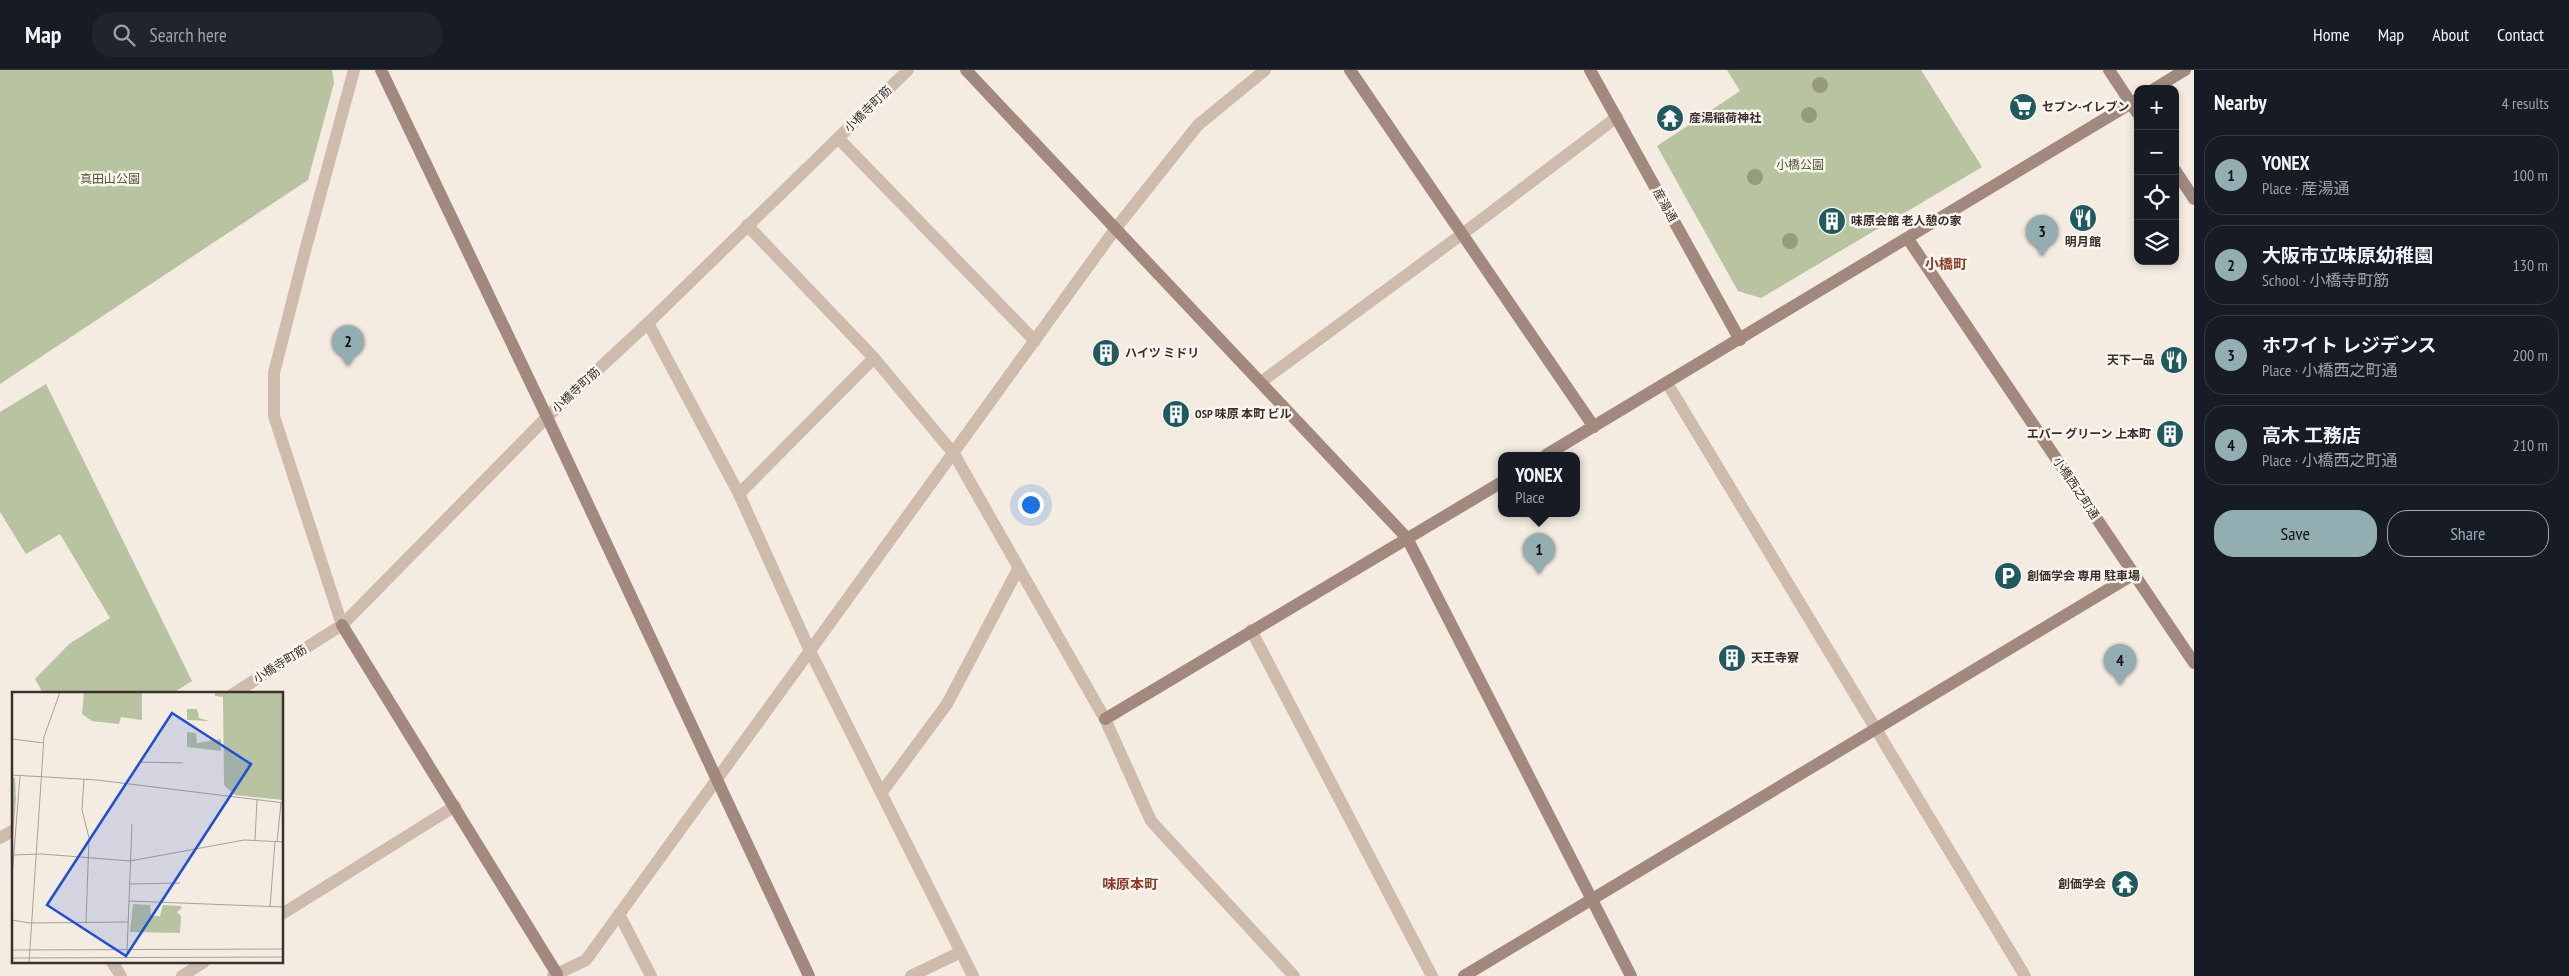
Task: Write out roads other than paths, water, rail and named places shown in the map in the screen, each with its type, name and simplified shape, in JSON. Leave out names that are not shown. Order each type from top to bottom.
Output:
[{"type":"street","points":[[354,70],[304,250],[274,374],[274,416],[342,625],[455,806],[555,975],[586,960],[1116,228],[1198,125],[1265,70]]},
{"type":"street","points":[[381,70],[547,417],[809,976]]},
{"type":"street","name":"小橋寺町筋","points":[[236,692],[342,625],[547,417],[648,323],[908,70]]},
{"type":"street","points":[[966,70],[1408,538],[1631,976]]},
{"type":"street","points":[[1350,70],[1594,427]]},
{"type":"street","name":"産湯通","points":[[1590,70],[1740,340]]},
{"type":"street","points":[[1551,452],[1908,239],[2134,101],[2109,70]]},
{"type":"street","points":[[2161,85],[2185,70]]},
{"type":"street","points":[[1261,382],[1617,117]]},
{"type":"street","points":[[838,138],[1035,341]]},
{"type":"street","points":[[2178,175],[2194,198]]},
{"type":"street","points":[[747,225],[874,358],[954,454],[1105,719],[1151,821],[1294,976]]},
{"type":"street","name":"小橋西之町通","points":[[1908,239],[2194,663]]},
{"type":"street","points":[[648,323],[739,494],[810,651],[973,976]]},
{"type":"street","points":[[739,494],[874,358]]},
{"type":"street","points":[[1667,383],[2025,976]]},
{"type":"street","points":[[1105,719],[1251,630],[1498,484]]},
{"type":"street","points":[[882,792],[947,704],[1018,569]]},
{"type":"street","points":[[1464,976],[2134,574]]},
{"type":"street","points":[[1251,630],[1432,976]]},
{"type":"street","points":[[284,913],[455,806]]},
{"type":"street","points":[[0,838],[12,831]]},
{"type":"street","points":[[619,914],[651,976]]},
{"type":"street","points":[[911,976],[961,952]]},
{"type":"street","points":[[113,964],[121,976]]},
{"type":"street","points":[[182,976],[201,964]]},
{"type":"place","name":"セブン-イレブン","points":[[2023,107]]},
{"type":"place","name":"産湯稲荷神社","points":[[1670,118]]},
{"type":"place","name":"明月館","points":[[2083,218]]},
{"type":"place","name":"味原会館 老人憩の家","points":[[1832,221]]},
{"type":"place","name":"ホワイト レジデンス","points":[[2042,256]]},
{"type":"place","name":"ハイツ ミドリ","points":[[1106,353]]},
{"type":"place","name":"天下一品","points":[[2174,360]]},
{"type":"place","name":"大阪市立味原幼稚園","points":[[348,366]]},
{"type":"place","name":"OSP 味原 本町 ビル","points":[[1176,414]]},
{"type":"place","name":"エバー グリーン 上本町","points":[[2170,434]]},
{"type":"place","name":"YONEX","points":[[1539,574]]},
{"type":"place","name":"創価学会 専用 駐車場","points":[[2008,576]]},
{"type":"place","name":"天王寺寮","points":[[1732,658]]},
{"type":"place","name":"高木 工務店","points":[[2120,685]]},
{"type":"place","name":"創価学会","points":[[2125,884]]},
{"type":"district","name":"小橋町","points":[[1946,264]]},
{"type":"district","name":"味原本町","points":[[1130,884]]},
{"type":"park label","name":"小橋公園","points":[[1800,165]]},
{"type":"park label","name":"真田山公園","points":[[110,179]]}]
